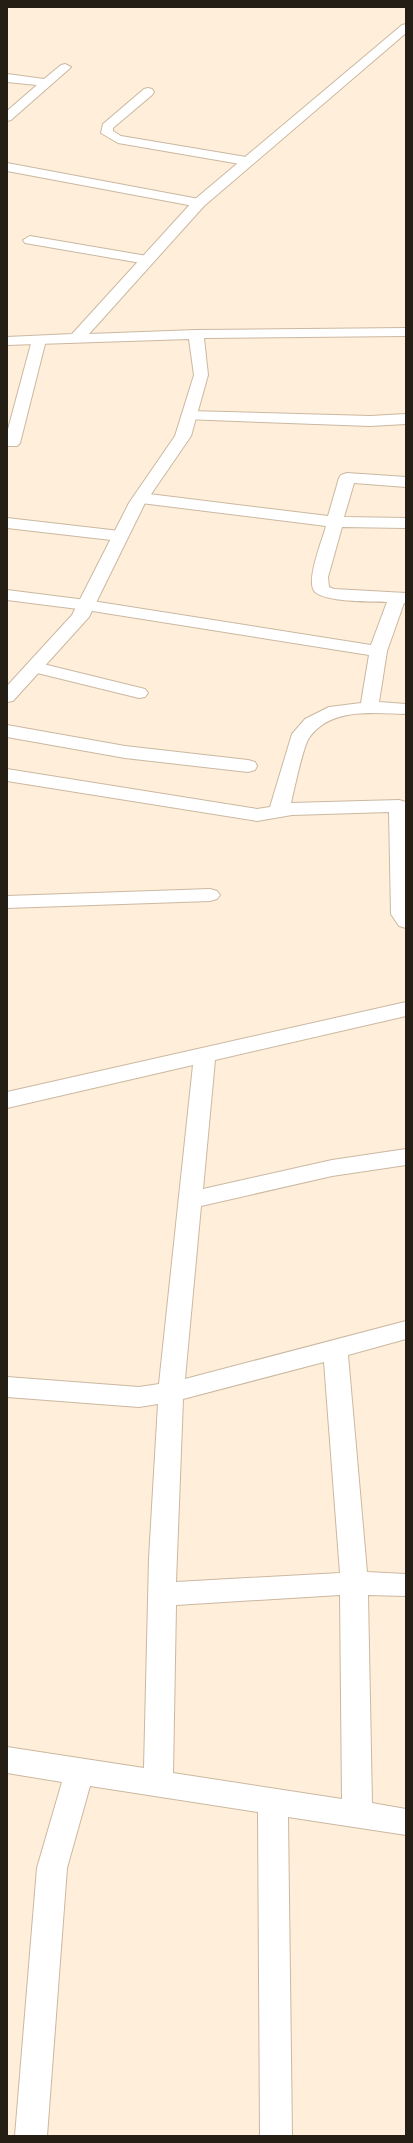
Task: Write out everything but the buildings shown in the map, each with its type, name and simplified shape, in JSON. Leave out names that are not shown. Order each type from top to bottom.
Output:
[{"type":"street","points":[[76,339],[199,203],[246,161],[406,27]]},
{"type":"street","points":[[7,117],[65,67]]},
{"type":"street","points":[[7,78],[46,83]]},
{"type":"street","points":[[148,92],[107,127],[107,133],[118,139],[246,161]]},
{"type":"street","points":[[7,167],[199,203]]},
{"type":"street","points":[[30,240],[147,260]]},
{"type":"street","points":[[7,342],[196,334],[406,332]]},
{"type":"street","points":[[7,697],[80,617],[140,498],[183,436],[201,375],[196,334]]},
{"type":"street","points":[[8,446],[39,340]]},
{"type":"street","points":[[189,416],[370,421],[406,419]]},
{"type":"street","points":[[369,707],[378,651],[402,598],[330,594],[321,589],[320,577],[347,478],[406,482]]},
{"type":"street","points":[[140,498],[334,522],[406,523]]},
{"type":"street","points":[[7,523],[120,536]]},
{"type":"street","points":[[7,595],[86,605],[378,651]]},
{"type":"street","points":[[35,667],[139,693]]},
{"type":"street","points":[[279,811],[300,738],[312,723],[335,711],[369,707],[406,709]]},
{"type":"street","points":[[7,731],[125,752],[248,766]]},
{"type":"street","points":[[7,775],[257,815],[292,809],[399,806],[401,914],[406,922]]},
{"type":"street","points":[[7,902],[210,895]]},
{"type":"street","points":[[7,1100],[406,1010]]},
{"type":"street","points":[[158,1783],[163,1594],[171,1391],[205,1055]]},
{"type":"street","points":[[190,1200],[332,1168],[406,1157]]},
{"type":"street","points":[[7,1387],[138,1397],[191,1388],[406,1330]]},
{"type":"street","points":[[335,1349],[354,1583],[357,1815]]},
{"type":"street","points":[[163,1594],[354,1583],[406,1585]]},
{"type":"street","points":[[7,1760],[406,1822]]},
{"type":"street","points":[[31,2136],[52,1868],[80,1771]]},
{"type":"street","points":[[273,1801],[276,2136]]}]
